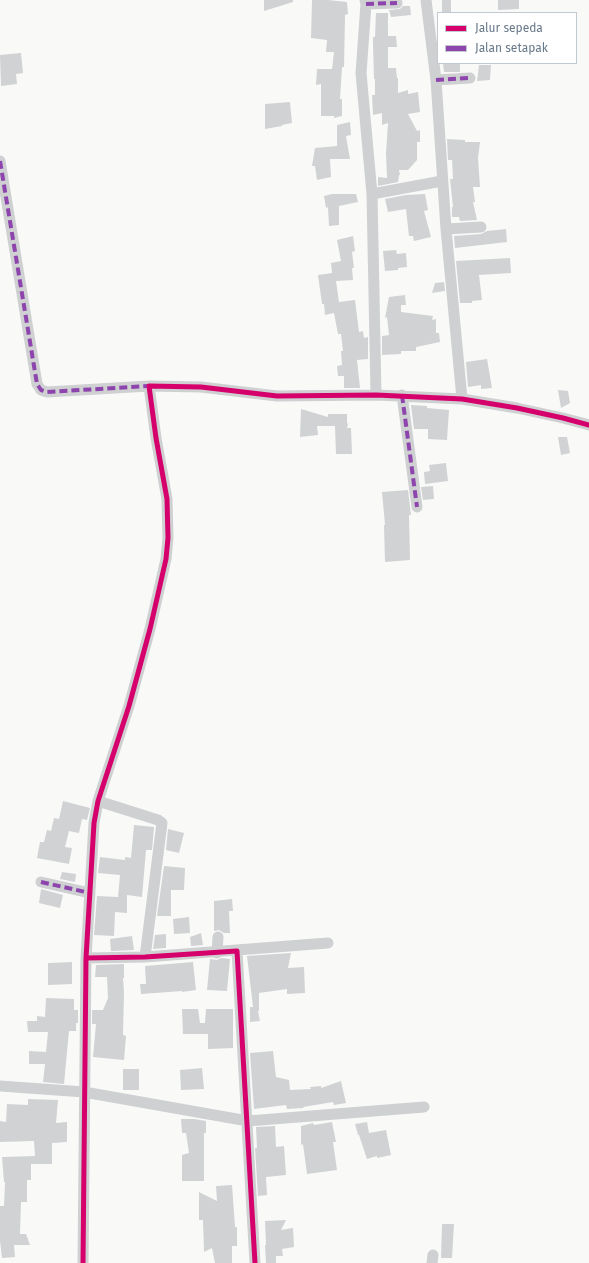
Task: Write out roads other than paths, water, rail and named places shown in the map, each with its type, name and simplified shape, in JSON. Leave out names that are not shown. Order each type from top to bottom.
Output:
[{"type":"street","points":[[426,0],[436,80],[442,181],[462,399]]},
{"type":"street","points":[[376,395],[372,194],[361,73],[366,2],[397,2]]},
{"type":"street","points":[[436,80],[470,78]]},
{"type":"street","points":[[0,161],[37,384],[41,390],[47,392],[149,386],[201,388],[277,396],[402,395],[462,399],[525,410],[589,425]]},
{"type":"street","points":[[372,194],[442,181]]},
{"type":"street","points":[[446,229],[481,227]]},
{"type":"street","points":[[83,1263],[86,958],[94,823],[98,800],[129,706],[150,629],[166,558],[168,538],[167,499],[155,432],[149,386]]},
{"type":"street","points":[[402,395],[417,507]]},
{"type":"street","points":[[98,800],[158,820],[162,823],[145,957]]},
{"type":"street","points":[[41,882],[90,892]]},
{"type":"street","points":[[217,953],[218,937]]},
{"type":"street","points":[[86,958],[145,957],[217,953],[328,943]]},
{"type":"street","points":[[237,951],[255,1263]]},
{"type":"street","points":[[0,1086],[84,1092],[248,1121],[424,1108]]}]
